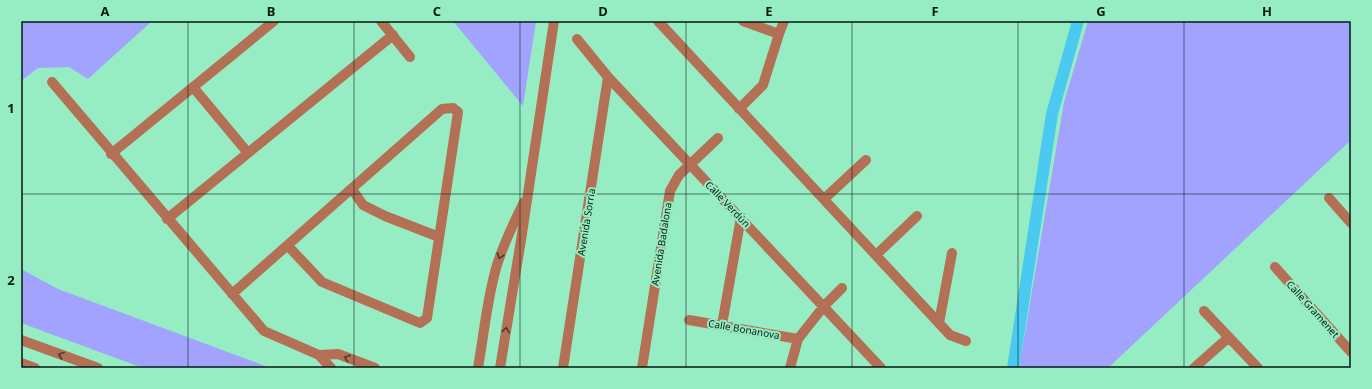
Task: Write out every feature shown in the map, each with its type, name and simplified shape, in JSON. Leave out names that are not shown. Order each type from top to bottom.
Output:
[{"type":"street","points":[[112,154],[274,21]]},
{"type":"street","points":[[381,21],[410,57]]},
{"type":"street","points":[[500,368],[522,240],[527,194],[554,21]]},
{"type":"street","points":[[658,21],[950,335],[966,341]]},
{"type":"street","points":[[743,21],[779,34]]},
{"type":"street","points":[[739,109],[763,85],[784,21]]},
{"type":"street","points":[[167,219],[392,36]]},
{"type":"street","name":"Calle Verdún","points":[[577,39],[608,77],[824,306],[876,366]]},
{"type":"street","name":"Avenida Sorria","points":[[563,368],[608,77]]},
{"type":"street","points":[[52,82],[167,219],[264,331],[318,355],[331,368]]},
{"type":"street","points":[[193,87],[248,153]]},
{"type":"street","points":[[232,294],[442,109],[453,108],[458,112],[427,318],[420,323],[322,282],[288,246]]},
{"type":"street","name":"Avenida Badalona","points":[[642,368],[670,191],[679,175],[718,138]]},
{"type":"street","points":[[824,199],[866,160]]},
{"type":"street","points":[[352,189],[363,205],[385,216],[439,237]]},
{"type":"street","points":[[478,368],[490,293],[507,236],[527,194]]},
{"type":"street","points":[[1329,198],[1351,223]]},
{"type":"street","points":[[876,255],[916,216]]},
{"type":"street","points":[[722,325],[741,217]]},
{"type":"street","points":[[507,236],[516,233],[522,240]]},
{"type":"street","points":[[939,323],[952,253]]},
{"type":"street","name":"Calle Gramenet","points":[[1274,267],[1351,352]]},
{"type":"street","points":[[790,368],[798,339],[824,306],[842,288]]},
{"type":"street","points":[[1204,311],[1258,368]]},
{"type":"street","name":"Calle Bonanova","points":[[689,320],[798,339]]},
{"type":"street","points":[[1194,368],[1229,338]]},
{"type":"street","points":[[21,340],[98,368]]},
{"type":"street","points":[[318,355],[338,354],[375,368]]},
{"type":"street","points":[[21,363],[35,368]]},
{"type":"shaded area","points":[[21,21],[152,21],[88,79],[69,67],[38,68],[21,81]]},
{"type":"shaded area","points":[[453,21],[536,21],[523,106]]},
{"type":"shaded area","points":[[1088,21],[1351,21],[1351,140],[1108,368],[1019,368],[1064,102]]},
{"type":"shaded area","points":[[21,269],[58,289],[271,368],[143,368],[21,323]]},
{"type":"waterway","points":[[1013,368],[1052,114],[1078,21]]}]
